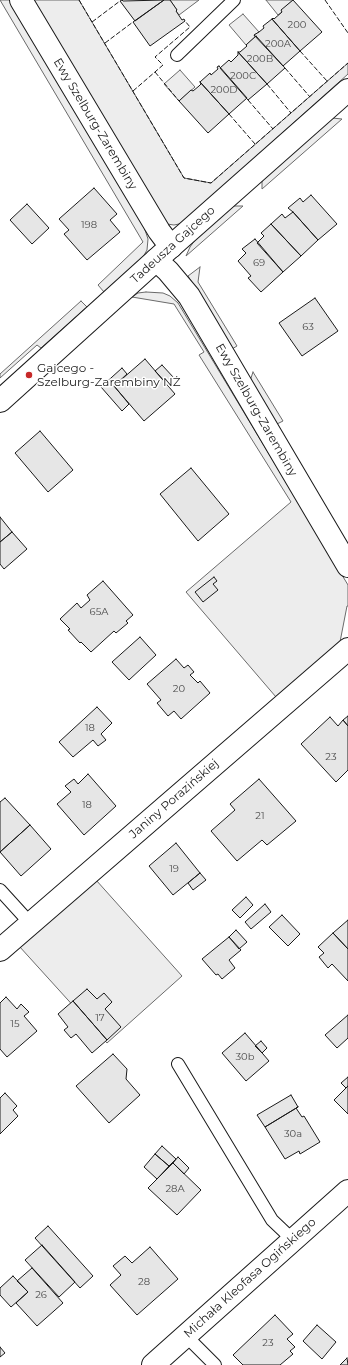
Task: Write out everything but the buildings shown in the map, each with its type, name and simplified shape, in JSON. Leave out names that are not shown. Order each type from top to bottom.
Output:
[{"type":"street","name":"Ewy Szelburg-Zarembiny","points":[[21,0],[155,224],[168,271],[189,296],[348,566]]},
{"type":"street","name":"Tadeusza Gajcego","points":[[0,401],[163,253],[348,90]]},
{"type":"street","name":"Janiny Porazińskiej","points":[[0,950],[348,649]]},
{"type":"street","name":"Michała Kleofasa Ogińskiego","points":[[153,1365],[348,1191]]},
{"type":"lane","points":[[177,55],[221,5],[234,0]]},
{"type":"lane","points":[[0,890],[30,923]]},
{"type":"lane","points":[[178,1064],[272,1220],[293,1240]]},
{"type":"lane","points":[[186,1336],[215,1365]]},
{"type":"shaded area","points":[[0,0],[10,0],[86,126],[144,227],[148,239],[147,250],[143,257],[104,292],[98,285],[143,242]]},
{"type":"shaded area","points":[[31,0],[79,0],[184,178],[211,183],[348,63],[348,74],[183,222],[174,225],[167,224]]},
{"type":"shaded area","points":[[170,0],[199,0],[179,15]]},
{"type":"shaded area","points":[[266,0],[293,0],[278,15]]},
{"type":"shaded area","points":[[243,14],[259,32],[254,35],[255,37],[246,45],[229,25]]},
{"type":"shaded area","points":[[180,70],[195,87],[179,101],[164,84]]},
{"type":"shaded area","points":[[332,118],[342,119],[262,189],[262,180]]},
{"type":"shaded area","points":[[233,206],[243,206],[186,256],[195,240]]},
{"type":"shaded area","points":[[200,267],[198,282],[237,346],[232,349],[188,276]]},
{"type":"shaded area","points":[[138,293],[163,293],[170,296],[178,303],[348,585],[348,606],[340,642],[276,697],[186,592],[291,502],[199,355],[204,352],[174,304],[132,297]]},
{"type":"shaded area","points":[[81,301],[87,307],[41,348],[37,345],[0,378],[0,374]]},
{"type":"shaded area","points":[[253,372],[283,421],[275,425],[250,381]]},
{"type":"shaded area","points":[[96,880],[182,976],[107,1043],[19,946]]},
{"type":"fence","points":[[79,0],[184,178],[211,183],[348,63]]},
{"type":"fence","points":[[325,0],[348,33]]},
{"type":"fence","points":[[92,22],[120,1]]},
{"type":"fence","points":[[133,91],[163,65],[155,57],[190,27],[185,21]]},
{"type":"fence","points":[[105,43],[133,22]]},
{"type":"fence","points":[[300,51],[327,81]]},
{"type":"fence","points":[[285,68],[310,97]]},
{"type":"fence","points":[[155,72],[179,101]]},
{"type":"fence","points":[[267,84],[291,113]]},
{"type":"fence","points":[[248,100],[273,129]]},
{"type":"fence","points":[[229,114],[255,144]]},
{"type":"place","name":"Gajcego - Szelburg-Zarembiny NŻ","points":[[29,375]]}]
